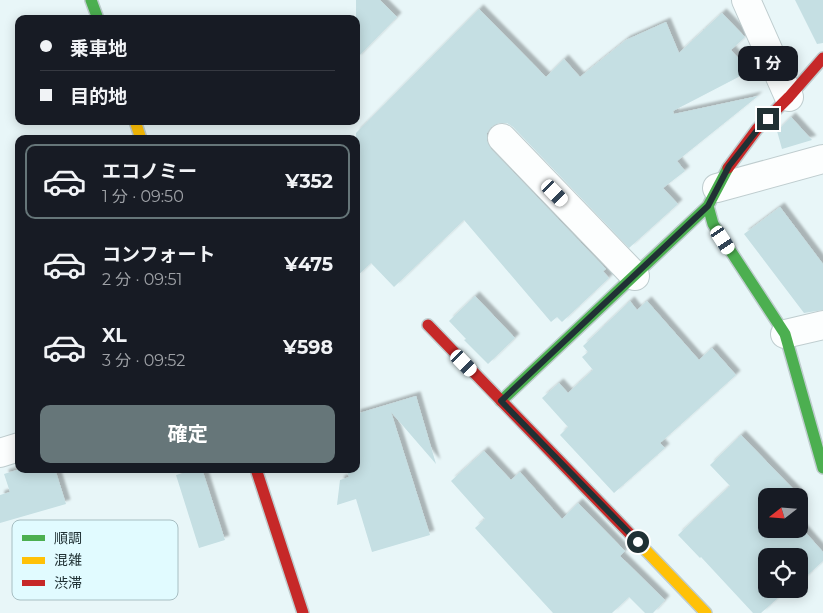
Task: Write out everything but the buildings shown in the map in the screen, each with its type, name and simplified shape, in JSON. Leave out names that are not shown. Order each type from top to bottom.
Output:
[{"type":"street","points":[[91,0],[97,15]]},
{"type":"street","points":[[746,0],[789,97]]},
{"type":"street","points":[[501,401],[635,276],[712,197],[729,166],[758,129],[823,58]]},
{"type":"street","points":[[502,138],[635,276]]},
{"type":"street","points":[[712,197],[823,159]]},
{"type":"street","points":[[712,197],[713,224],[785,334],[823,468]]},
{"type":"street","points":[[428,325],[706,613]]},
{"type":"street","points":[[785,334],[823,325]]},
{"type":"street","points":[[0,453],[15,448]]},
{"type":"street","points":[[257,473],[303,613]]},
{"type":"traffic: fast","points":[[91,0],[97,15]]},
{"type":"traffic: fast","points":[[501,401],[708,206],[728,168]]},
{"type":"traffic: fast","points":[[708,206],[713,224],[785,334],[823,468]]},
{"type":"traffic: slow","points":[[136,125],[140,135]]},
{"type":"traffic: slow","points":[[633,537],[706,613]]},
{"type":"traffic: jam","points":[[728,168],[757,129],[789,97],[823,58]]},
{"type":"traffic: jam","points":[[428,325],[633,537]]},
{"type":"traffic: jam","points":[[257,473],[303,613]]},
{"type":"route","points":[[638,542],[501,401],[708,206],[729,166],[768,119]]}]
